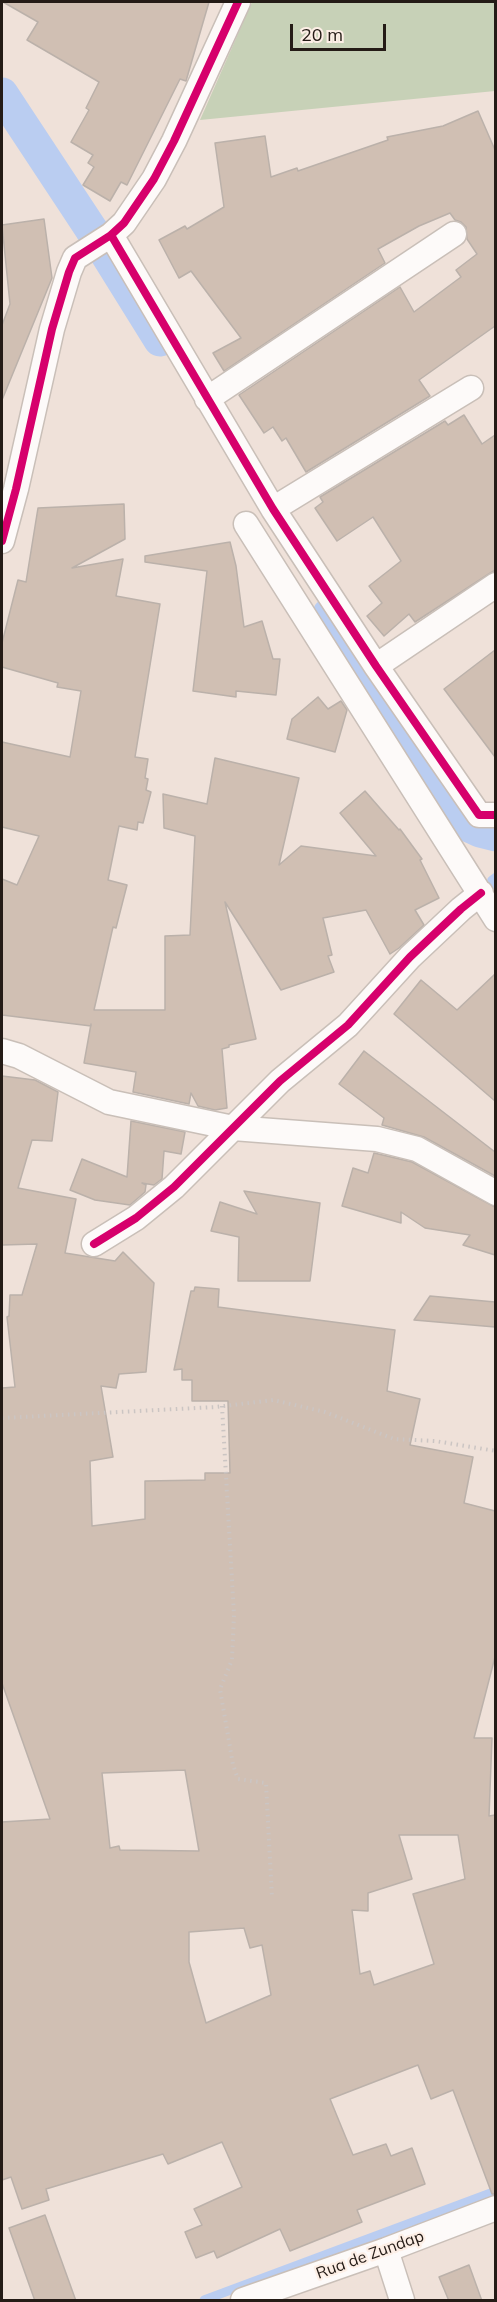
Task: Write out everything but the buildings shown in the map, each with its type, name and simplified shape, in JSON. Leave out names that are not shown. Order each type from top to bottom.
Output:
[{"type":"street","points":[[2,541],[52,328],[75,258],[111,235],[124,223],[154,179],[238,2]]},
{"type":"street","points":[[207,399],[454,234]]},
{"type":"street","points":[[111,235],[273,508],[376,666],[479,815],[495,815]]},
{"type":"street","points":[[273,508],[471,388]]},
{"type":"street","points":[[246,524],[495,919]]},
{"type":"street","points":[[376,666],[495,585]]},
{"type":"street","points":[[94,1244],[136,1218],[174,1187],[280,1081],[348,1025],[410,957],[461,909],[481,894]]},
{"type":"street","points":[[2,1051],[19,1056],[109,1102],[233,1128],[377,1139],[417,1149],[495,1193]]},
{"type":"street","name":"Rua de Zundap","points":[[243,2301],[495,2208]]},
{"type":"street","points":[[386,2250],[402,2301]]},
{"type":"path","points":[[2,1418],[222,1406],[273,1400],[325,1412],[394,1439],[435,1441],[495,1450]]},
{"type":"path","points":[[222,1406],[234,1615],[232,1660],[220,1689],[233,1765],[238,1779],[266,1783],[272,1898]]},
{"type":"green space","points":[[252,2],[495,2],[495,91],[200,120]]},
{"type":"waterway","points":[[2,94],[91,229],[160,340]]},
{"type":"waterway","points":[[329,614],[456,820],[480,831],[496,835]]},
{"type":"waterway","points":[[496,877],[492,880],[496,886]]},
{"type":"waterway","points":[[204,2300],[496,2191]]},
{"type":"cycle path","points":[[238,2],[154,179],[124,223],[111,235],[273,509],[376,666],[479,815],[496,815]]},
{"type":"cycle path","points":[[2,541],[52,329],[69,272],[75,258],[111,235]]},
{"type":"cycle path","points":[[94,1244],[136,1218],[174,1187],[280,1081],[348,1025],[410,957],[481,893]]}]
